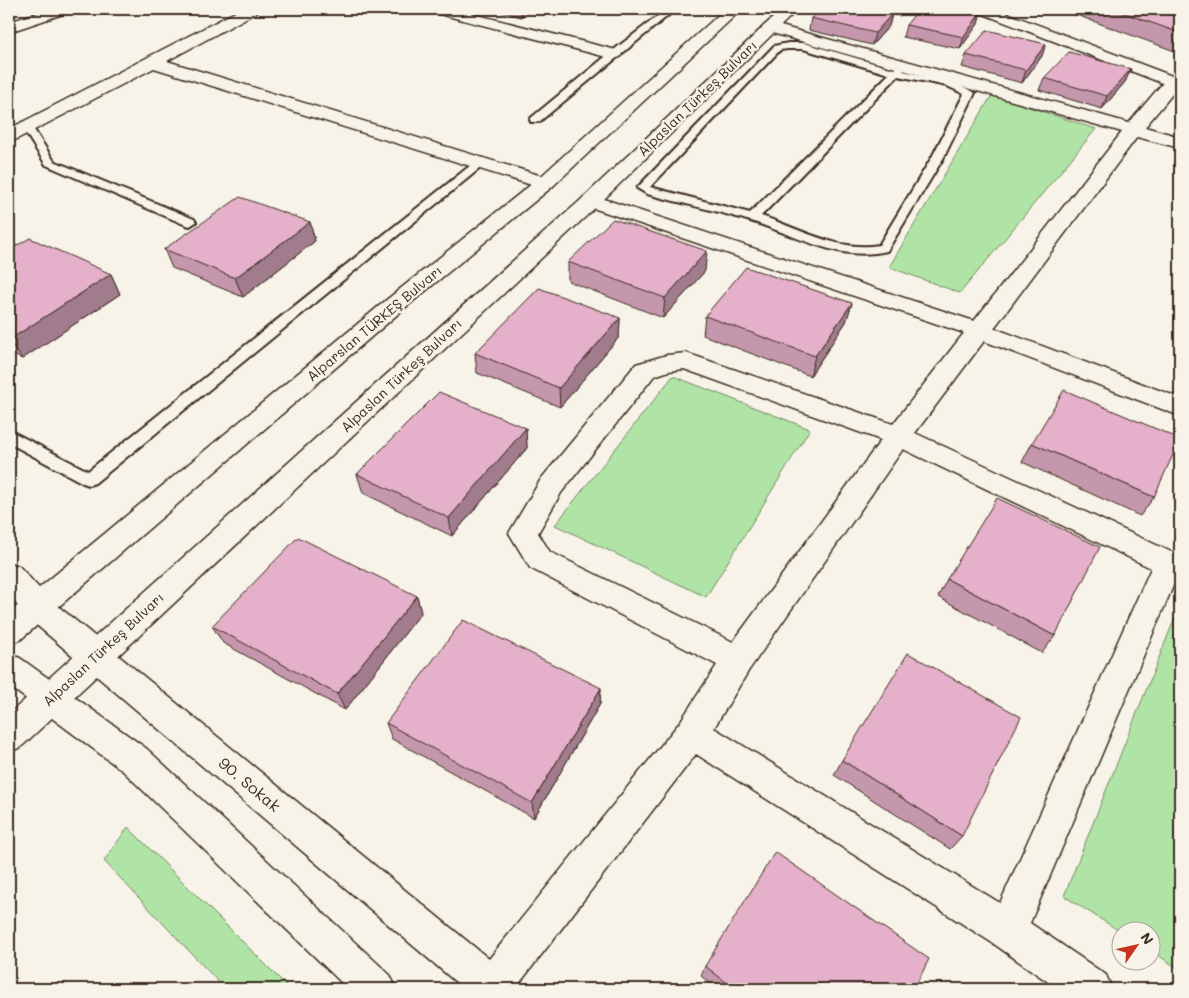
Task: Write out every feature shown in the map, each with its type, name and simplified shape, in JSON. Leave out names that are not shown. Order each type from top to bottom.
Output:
[{"type":"street","points":[[9,26],[64,9]]},
{"type":"street","points":[[9,136],[18,123],[154,62],[247,9]]},
{"type":"street","points":[[437,9],[614,54]]},
{"type":"street","name":"Alparslan TÜRKEŞ Bulvarı","points":[[9,631],[398,302],[545,183],[734,9]]},
{"type":"street","name":"Alpaslan Türkeş Bulvarı","points":[[9,736],[591,200],[790,9]]},
{"type":"street","points":[[492,988],[692,733],[738,660],[898,436],[978,330],[1133,130],[1177,84],[982,9]]},
{"type":"street","points":[[770,28],[900,69],[1180,143]]},
{"type":"street","points":[[154,62],[545,183]]},
{"type":"street","points":[[591,200],[978,330],[1180,407]]},
{"type":"street","points":[[738,660],[540,560],[523,533],[551,486],[645,370],[667,363],[686,361],[898,436],[1174,566],[1008,930]]},
{"type":"street","name":"90. Sokak","points":[[9,575],[37,607],[492,988]]},
{"type":"street","points":[[9,668],[135,760],[376,989]]},
{"type":"street","points":[[692,733],[1008,930],[1092,989]]},
{"type":"lane","points":[[535,120],[614,54],[672,9]]},
{"type":"lane","points":[[804,46],[900,69],[950,84],[970,93],[938,157],[883,248],[873,251],[846,250],[753,217],[651,192],[643,188],[777,48],[804,46]]},
{"type":"lane","points":[[753,217],[900,69]]},
{"type":"lane","points":[[18,123],[50,163],[190,222]]},
{"type":"lane","points":[[9,436],[90,480],[480,163]]},
{"type":"green space","points":[[992,95],[1096,129],[960,293],[889,267]]},
{"type":"green space","points":[[673,376],[810,429],[706,597],[555,525]]},
{"type":"green space","points":[[1178,610],[1180,612],[1180,970],[1162,958],[1162,920],[1112,920],[1112,926],[1064,896]]},
{"type":"green space","points":[[128,827],[290,989],[225,989],[104,861]]},
{"type":"building","points":[[820,9],[867,9],[892,14],[875,33],[811,18]]},
{"type":"building","points":[[919,9],[963,9],[981,12],[964,37],[906,25]]},
{"type":"building","points":[[1113,9],[1180,9],[1180,33]]},
{"type":"building","points":[[987,30],[1046,44],[1026,70],[966,55]]},
{"type":"building","points":[[1069,52],[1131,69],[1107,96],[1044,78]]},
{"type":"building","points":[[240,197],[310,222],[235,278],[164,249]]},
{"type":"building","points":[[613,219],[707,251],[665,298],[568,262]]},
{"type":"building","points":[[30,238],[111,274],[9,340],[9,250]]},
{"type":"building","points":[[746,267],[852,303],[815,356],[705,316]]},
{"type":"building","points":[[539,288],[620,318],[559,388],[475,353]]},
{"type":"building","points":[[1064,390],[1180,439],[1154,497],[1032,443]]},
{"type":"building","points":[[439,392],[526,428],[449,518],[357,474]]},
{"type":"building","points":[[997,498],[1100,547],[1055,636],[947,579]]},
{"type":"building","points":[[298,537],[417,596],[337,694],[212,626]]},
{"type":"building","points":[[463,620],[601,688],[532,803],[386,723]]},
{"type":"building","points":[[908,653],[1021,717],[962,836],[842,760]]},
{"type":"building","points":[[775,852],[929,959],[914,989],[735,989],[705,966]]}]
